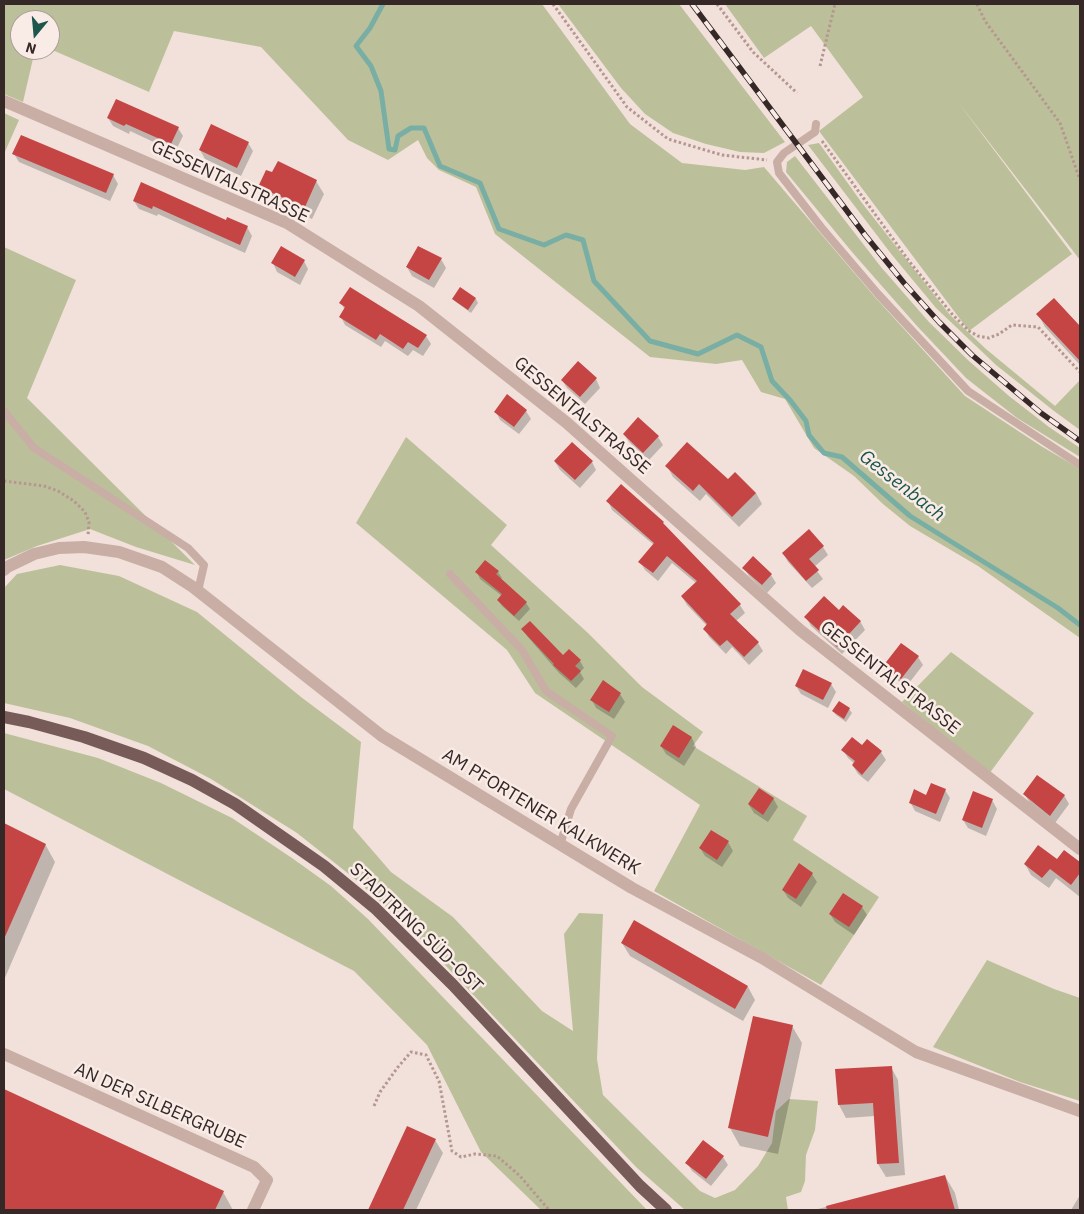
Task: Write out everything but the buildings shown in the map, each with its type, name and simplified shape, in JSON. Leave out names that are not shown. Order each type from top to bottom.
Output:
[{"type":"main road","name":"STADTRING SÜD-OST","points":[[4,717],[84,737],[144,758],[192,780],[235,804],[324,866],[375,908],[452,985],[640,1186],[666,1210]]},
{"type":"street","name":"GESSENTALSTRASSE","points":[[4,101],[287,223],[419,306],[567,423],[800,630],[1080,849]]},
{"type":"street","name":"AM PFORTENER KALKWERK","points":[[4,570],[34,554],[59,548],[84,547],[119,552],[162,567],[198,591],[382,736],[632,888],[762,958],[916,1052],[1080,1111]]},
{"type":"street","name":"AN DER SILBERGRUBE","points":[[4,1054],[254,1168],[268,1180],[253,1210]]},
{"type":"lane","points":[[816,128],[784,153],[777,162],[779,173],[821,227],[878,294],[968,391],[1080,465]]},
{"type":"lane","points":[[4,411],[34,448],[188,548],[204,565],[198,591]]},
{"type":"lane","points":[[450,574],[522,650],[546,691],[612,736],[571,809],[560,845]]},
{"type":"path","points":[[553,4],[627,107],[668,139],[722,155],[777,162]]},
{"type":"path","points":[[717,4],[753,52],[797,93]]},
{"type":"path","points":[[820,66],[835,4]]},
{"type":"path","points":[[976,4],[985,21],[1060,123],[1080,180]]},
{"type":"path","points":[[816,128],[863,200],[909,261],[952,314],[970,331],[978,336],[989,338],[999,334],[1012,324],[1038,327],[1080,372]]},
{"type":"path","points":[[4,481],[44,486],[58,491],[74,501],[85,512],[89,522],[88,535],[84,547]]},
{"type":"path","points":[[374,1106],[380,1092],[411,1052],[426,1055],[439,1081],[452,1151],[461,1158],[475,1154],[497,1156],[520,1176],[549,1210]]},
{"type":"green space","points":[[4,4],[542,4],[630,124],[682,163],[745,170],[764,167],[874,296],[965,396],[1080,469],[1080,638],[978,566],[910,526],[883,504],[854,476],[814,448],[785,399],[761,392],[742,360],[716,364],[650,357],[495,234],[476,187],[439,170],[427,158],[418,140],[388,160],[348,140],[261,47],[174,31],[149,92],[60,53],[60,10],[10,10],[10,60],[33,60],[23,102],[4,94]]},
{"type":"green space","points":[[558,4],[679,4],[785,142],[764,153],[740,152],[706,144],[673,133],[645,114],[621,88]]},
{"type":"green space","points":[[725,4],[1080,4],[1080,260],[958,102],[1072,254],[969,331],[819,131],[863,97],[811,26],[764,58]]},
{"type":"green space","points":[[4,113],[19,120],[4,154]]},
{"type":"green space","points":[[819,143],[862,203],[950,315],[986,349],[1055,406],[1080,380],[1080,430],[996,365],[936,308],[892,255],[808,145]]},
{"type":"green space","points":[[795,156],[881,267],[929,322],[1009,396],[1080,448],[1080,457],[1017,418],[966,378],[852,252],[786,172],[787,162]]},
{"type":"green space","points":[[4,247],[76,280],[27,398],[195,565],[136,547],[90,529],[37,546],[4,560]]},
{"type":"green space","points":[[406,437],[507,525],[491,545],[588,633],[642,687],[703,732],[693,746],[807,816],[793,840],[879,897],[821,985],[654,891],[700,805],[535,693],[507,650],[356,523]]},
{"type":"green space","points":[[60,565],[119,576],[197,612],[301,697],[361,742],[353,828],[391,872],[453,917],[542,1011],[573,1031],[564,934],[579,913],[603,914],[597,1059],[603,1095],[700,1191],[715,1198],[735,1190],[758,1166],[772,1143],[776,1111],[789,1099],[818,1101],[815,1130],[806,1155],[805,1181],[801,1192],[786,1197],[788,1210],[685,1210],[636,1167],[412,930],[355,879],[297,833],[211,779],[148,746],[70,718],[4,703],[4,588],[17,574]]},
{"type":"green space","points":[[951,652],[1034,713],[989,774],[902,702]]},
{"type":"green space","points":[[4,733],[98,758],[161,783],[232,818],[331,886],[368,919],[647,1210],[541,1210],[481,1152],[427,1045],[354,971],[4,789]]},
{"type":"green space","points":[[987,960],[1054,989],[1080,998],[1080,1101],[1020,1082],[933,1047]]},
{"type":"waterway","name":"Gessenbach","points":[[383,4],[370,28],[356,46],[371,66],[381,91],[389,149],[395,150],[398,136],[411,128],[424,128],[440,166],[480,183],[499,229],[544,245],[566,235],[583,240],[594,281],[650,341],[698,354],[737,335],[761,347],[772,381],[806,421],[809,435],[824,453],[842,457],[910,516],[1058,608],[1080,625]]},
{"type":"railway","points":[[692,4],[865,235],[904,283],[972,355],[1041,413],[1080,441]]}]
